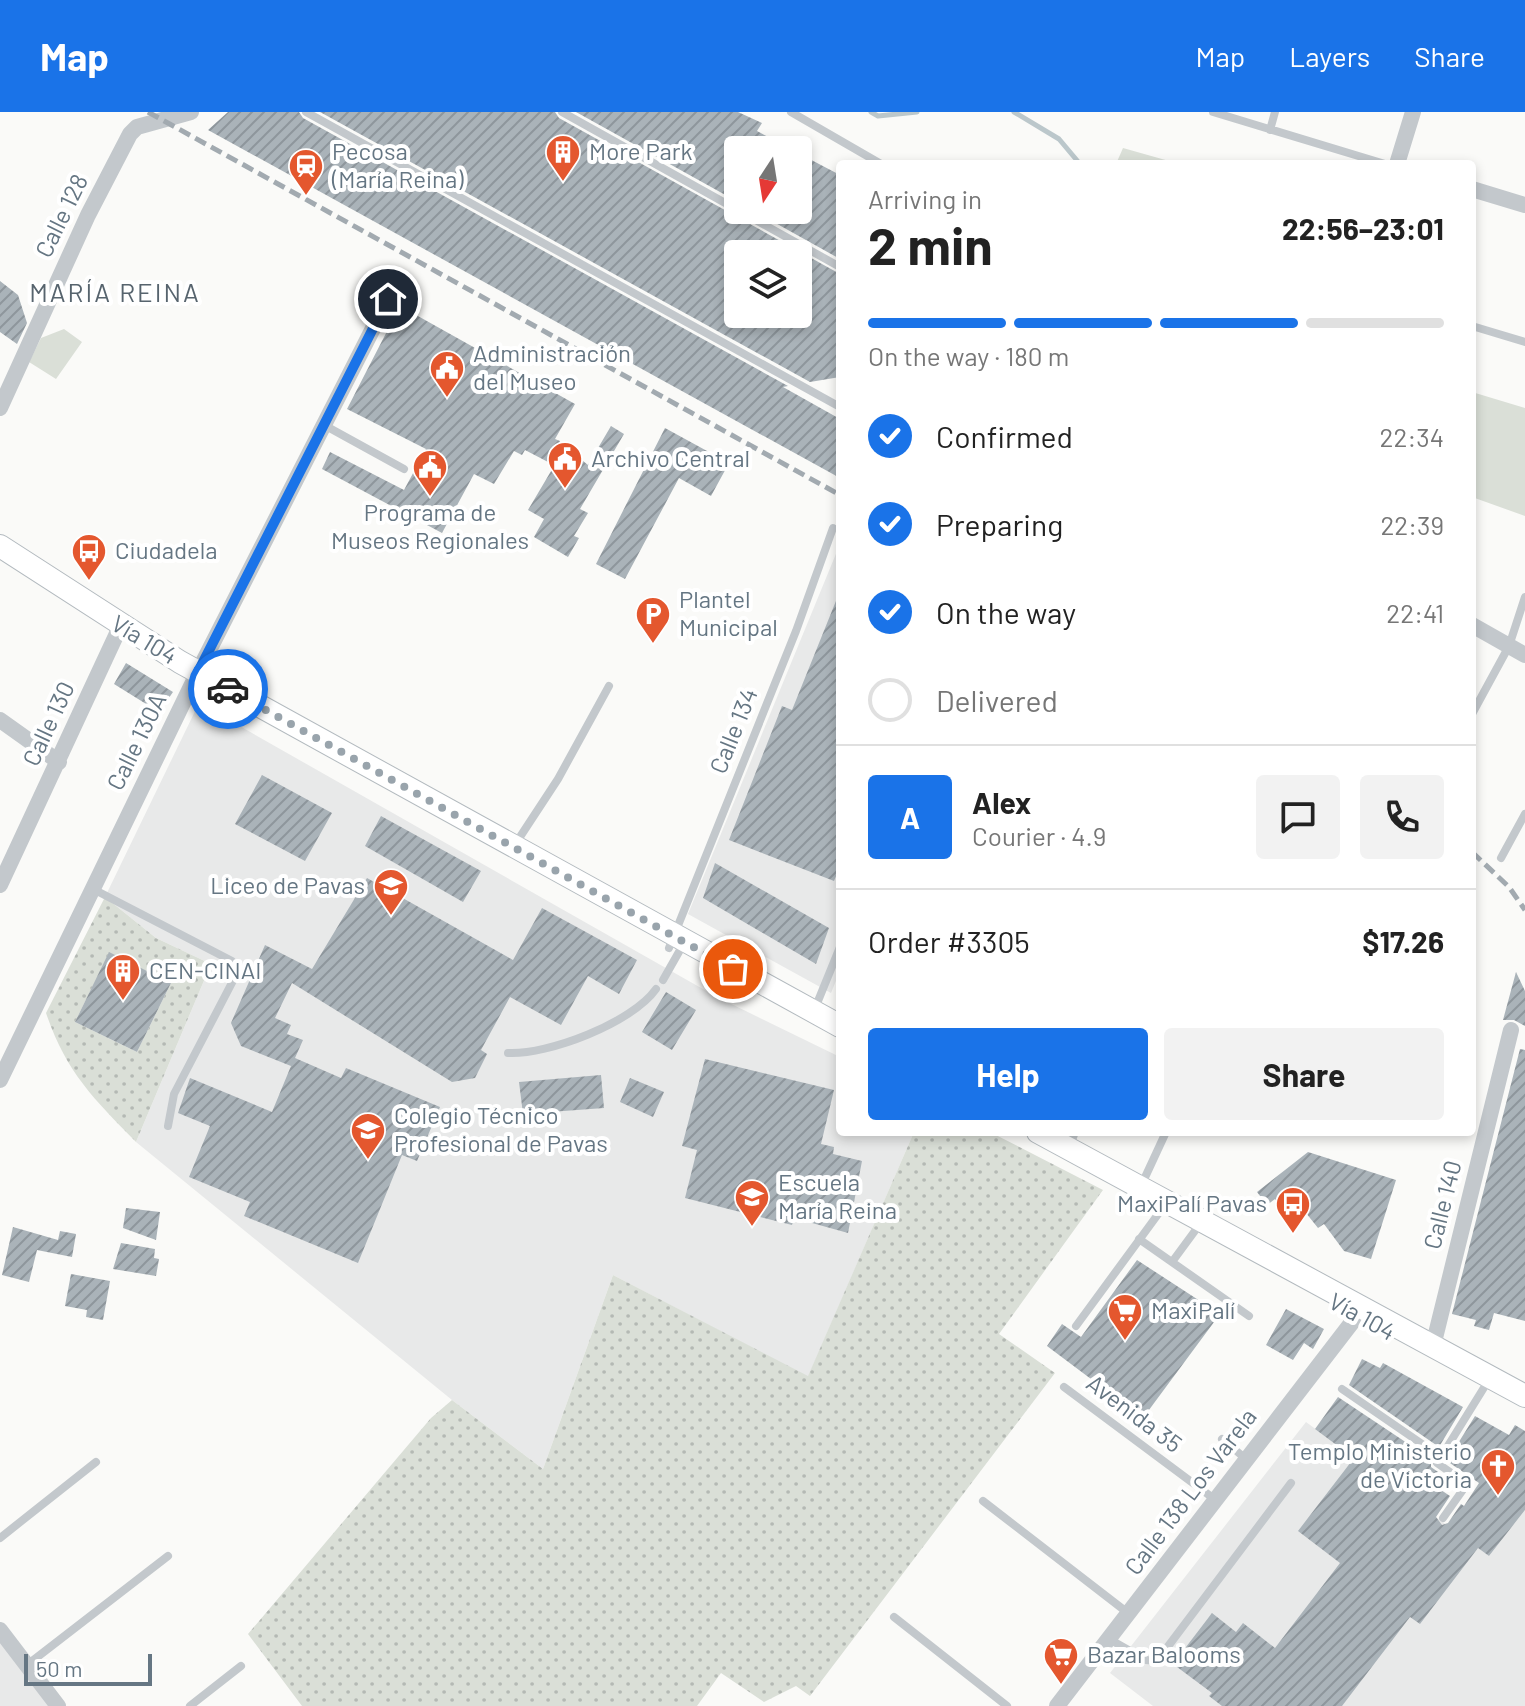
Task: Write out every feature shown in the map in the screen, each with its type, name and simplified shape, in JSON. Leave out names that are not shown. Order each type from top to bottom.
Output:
[{"type":"main road","name":"Vía 104","points":[[0,546],[120,627],[198,672],[512,846],[676,942],[836,1024]]},
{"type":"main road","name":"Vía 104","points":[[1072,1140],[1140,1187],[1361,1311],[1525,1408]]},
{"type":"main road","name":"Vía 104","points":[[1361,1311],[1525,1396]]},
{"type":"street","name":"Calle 128","points":[[0,408],[88,215],[130,134],[137,127],[191,112]]},
{"type":"street","points":[[1398,160],[1413,112]]},
{"type":"street","points":[[1476,190],[1525,205]]},
{"type":"street","name":"Calle 130A","points":[[0,1080],[198,672],[388,299]]},
{"type":"street","name":"Calle 130","points":[[1,881],[120,627]]},
{"type":"street","points":[[1476,627],[1525,655]]},
{"type":"street","points":[[0,720],[59,762]]},
{"type":"street","name":"Calle 140","points":[[1433,1346],[1511,1030]]},
{"type":"street","name":"Calle 138 Los Varela","points":[[1057,1706],[1218,1502],[1246,1460],[1361,1311]]},
{"type":"street","points":[[0,1630],[58,1706]]},
{"type":"lane","points":[[306,112],[836,405]]},
{"type":"lane","points":[[562,112],[836,265]]},
{"type":"lane","points":[[791,112],[874,160]]},
{"type":"lane","points":[[1213,112],[1371,160]]},
{"type":"lane","points":[[1270,130],[1275,112]]},
{"type":"lane","points":[[1476,327],[1525,342]]},
{"type":"lane","points":[[324,425],[404,469]]},
{"type":"lane","name":"Calle 134","points":[[663,980],[833,528]]},
{"type":"lane","points":[[1476,707],[1509,646],[1525,597]]},
{"type":"lane","points":[[512,846],[558,779],[609,686]]},
{"type":"lane","points":[[1501,858],[1525,814]]},
{"type":"lane","points":[[93,889],[232,961],[235,967],[236,975],[174,1094],[168,1126]]},
{"type":"lane","points":[[818,1001],[836,957]]},
{"type":"lane","points":[[508,1053],[527,1054],[576,1038],[629,1014],[656,989]]},
{"type":"lane","points":[[1140,1187],[1164,1136]]},
{"type":"lane","points":[[1076,1326],[1168,1202]]},
{"type":"lane","points":[[1172,1262],[1202,1220]]},
{"type":"lane","points":[[1139,1239],[1249,1316]]},
{"type":"lane","points":[[1443,1518],[1467,1484],[1437,1463],[1485,1386]]},
{"type":"lane","name":"Avenida 35","points":[[1064,1387],[1218,1502]]},
{"type":"lane","points":[[1342,1389],[1441,1457]]},
{"type":"lane","points":[[1222,1439],[1246,1460]]},
{"type":"lane","points":[[0,1538],[96,1462]]},
{"type":"lane","points":[[1109,1639],[1146,1660],[1157,1661],[1291,1483]]},
{"type":"lane","points":[[983,1501],[1128,1613]]},
{"type":"lane","points":[[27,1665],[168,1556]]},
{"type":"lane","points":[[894,1617],[1007,1706]]},
{"type":"lane","points":[[190,1706],[241,1666]]},
{"type":"shaded area","points":[[1123,148],[1165,160],[1118,160]]},
{"type":"shaded area","points":[[64,329],[82,342],[56,379],[29,362],[41,338]]},
{"type":"shaded area","points":[[1476,393],[1525,408],[1525,516],[1476,498]]},
{"type":"shaded area","points":[[836,554],[836,981],[831,993],[688,914]]},
{"type":"shaded area","points":[[199,703],[717,997],[836,1055],[836,1136],[912,1136],[808,1377],[613,1275],[543,1469],[452,1400],[136,1142],[211,964],[156,938],[105,897]]},
{"type":"shaded area","points":[[105,897],[156,938],[211,964],[136,1142],[82,1083],[62,1052],[46,1013]],"holes":[[[109,953],[171,983],[137,1052],[75,1022]]]},
{"type":"shaded area","points":[[912,1136],[998,1136],[1103,1190],[999,1334],[1055,1373],[810,1696],[796,1686],[764,1702],[721,1673],[697,1706],[302,1706],[248,1634],[431,1418],[452,1400],[543,1469],[613,1275],[808,1376]]},
{"type":"shaded area","points":[[1306,1422],[1489,1556],[1525,1510],[1525,1706],[1153,1706],[1110,1673]]},
{"type":"shaded area","points":[[0,1630],[58,1706],[0,1706]]},
{"type":"building","points":[[228,112],[299,112],[303,118],[788,386],[783,387],[836,417],[836,476],[208,130]]},
{"type":"building","name":"More Park","points":[[320,112],[555,112],[559,118],[724,210],[724,224],[750,224],[779,240],[724,240],[724,328],[812,328],[812,258],[836,272],[836,378],[810,382]]},
{"type":"building","points":[[576,112],[738,112],[762,123],[757,131],[766,136],[724,136],[724,194]]},
{"type":"building","points":[[812,160],[836,173],[836,257],[812,243],[812,240],[806,240],[777,224],[812,224]]},
{"type":"building","points":[[0,281],[18,295],[27,323],[17,344],[0,332]]},
{"type":"building","name":"Administración del Museo","points":[[400,306],[575,404],[555,439],[560,441],[548,462],[525,450],[522,455],[514,451],[494,484],[474,474],[442,533],[322,469],[330,452],[404,490],[426,449],[347,409]]},
{"type":"building","name":"Archivo Central","points":[[611,426],[624,434],[580,509],[588,513],[574,536],[579,538],[568,557],[534,537],[544,519],[528,510],[557,461],[576,472],[583,461],[588,465]]},
{"type":"building","points":[[665,428],[729,463],[711,496],[679,478],[625,579],[596,564]]},
{"type":"building","points":[[836,601],[834,881],[729,840],[782,706],[792,710]]},
{"type":"building","points":[[126,663],[173,692],[159,712],[114,684]]},
{"type":"building","points":[[262,775],[332,813],[305,861],[235,824]]},
{"type":"building","points":[[381,816],[481,871],[463,902],[365,846]]},
{"type":"building","points":[[715,863],[829,928],[816,964],[703,898]]},
{"type":"building","points":[[367,878],[513,960],[542,908],[637,960],[619,994],[588,976],[561,1025],[510,997],[481,1050],[487,1054],[475,1078],[452,1082],[292,983],[275,1018],[291,1025],[287,1034],[303,1040],[295,1058],[341,1078],[346,1068],[440,1107],[417,1161],[402,1155],[358,1263],[244,1216],[250,1202],[189,1177],[210,1126],[178,1113],[190,1078],[272,1112],[291,1066],[241,1046],[231,1023],[265,945],[312,969]]},
{"type":"building","name":"CEN-CINAI","points":[[109,952],[171,983],[137,1052],[75,1022]]},
{"type":"building","points":[[1516,972],[1525,991],[1525,1026],[1514,1020],[1503,1020]]},
{"type":"building","points":[[666,992],[696,1010],[672,1050],[642,1032]]},
{"type":"building","points":[[1520,1049],[1525,1050],[1525,1321],[1494,1313],[1489,1330],[1474,1326],[1476,1320],[1452,1314]]},
{"type":"building","points":[[705,1059],[834,1090],[821,1144],[834,1147],[833,1154],[862,1161],[848,1233],[794,1218],[792,1225],[685,1198],[697,1150],[682,1146]]},
{"type":"building","points":[[601,1075],[604,1108],[523,1114],[519,1082]]},
{"type":"building","points":[[630,1078],[664,1092],[653,1117],[620,1102]]},
{"type":"building","points":[[1308,1152],[1396,1180],[1371,1259],[1344,1251],[1324,1224],[1318,1228],[1306,1213],[1299,1219],[1291,1210],[1287,1213],[1275,1199],[1267,1205],[1257,1192]]},
{"type":"building","points":[[126,1208],[160,1212],[156,1240],[123,1228]]},
{"type":"building","points":[[13,1227],[58,1240],[60,1231],[76,1234],[72,1257],[37,1250],[29,1282],[2,1275]]},
{"type":"building","points":[[121,1243],[155,1249],[154,1258],[159,1259],[156,1276],[113,1269]]},
{"type":"building","name":"MaxiPalí","points":[[1137,1260],[1220,1314],[1143,1418],[1047,1346],[1062,1324],[1081,1337]]},
{"type":"building","points":[[71,1274],[110,1281],[103,1320],[86,1317],[87,1310],[65,1306]]},
{"type":"building","points":[[1286,1309],[1324,1329],[1313,1349],[1304,1343],[1293,1360],[1266,1345]]},
{"type":"building","points":[[1362,1359],[1380,1368],[1383,1363],[1463,1407],[1439,1447],[1349,1385]]},
{"type":"building","points":[[1338,1397],[1431,1459],[1431,1467],[1448,1479],[1441,1490],[1450,1496],[1436,1517],[1442,1525],[1448,1523],[1461,1504],[1464,1506],[1479,1483],[1447,1461],[1475,1416],[1509,1435],[1515,1425],[1525,1431],[1525,1510],[1489,1556],[1478,1548],[1420,1624],[1410,1617],[1342,1706],[1222,1706],[1209,1696],[1212,1693],[1173,1664],[1212,1613],[1236,1632],[1243,1623],[1275,1648],[1340,1563],[1298,1531],[1354,1458],[1315,1429]]},
{"type":"waterway","points":[[871,112],[878,116],[917,112]]},
{"type":"waterway","points":[[1014,112],[1059,139],[1077,160]]},
{"type":"railway","points":[[148,112],[836,493]]},
{"type":"railway","points":[[1476,856],[1509,887],[1525,910]]},
{"type":"way so far","points":[[228,689],[733,969]]},
{"type":"place","name":"More Park","points":[[563,183]]},
{"type":"place","name":"Pecosa (María Reina)","points":[[306,197]]},
{"type":"place","name":"Administración del Museo","points":[[447,399]]},
{"type":"place","name":"Archivo Central","points":[[565,490]]},
{"type":"place","name":"Programa de Museos Regionales","points":[[430,498]]},
{"type":"place","name":"Ciudadela","points":[[89,582]]},
{"type":"place","name":"Plantel Municipal","points":[[653,645]]},
{"type":"place","name":"Liceo de Pavas","points":[[391,917]]},
{"type":"place","name":"CEN-CINAI","points":[[123,1002]]},
{"type":"place","name":"Colegio Técnico Profesional de Pavas","points":[[368,1161]]},
{"type":"place","name":"Escuela María Reina","points":[[752,1228]]},
{"type":"place","name":"MaxiPalí Pavas","points":[[1293,1235]]},
{"type":"place","name":"MaxiPalí","points":[[1125,1342]]},
{"type":"place","name":"Templo Ministerio de Victoria","points":[[1498,1497]]},
{"type":"place","name":"Bazar Balooms","points":[[1061,1686]]},
{"type":"district","name":"MARÍA REINA","points":[[115,293]]},
{"type":"route","points":[[228,689],[198,672],[388,299]]}]
